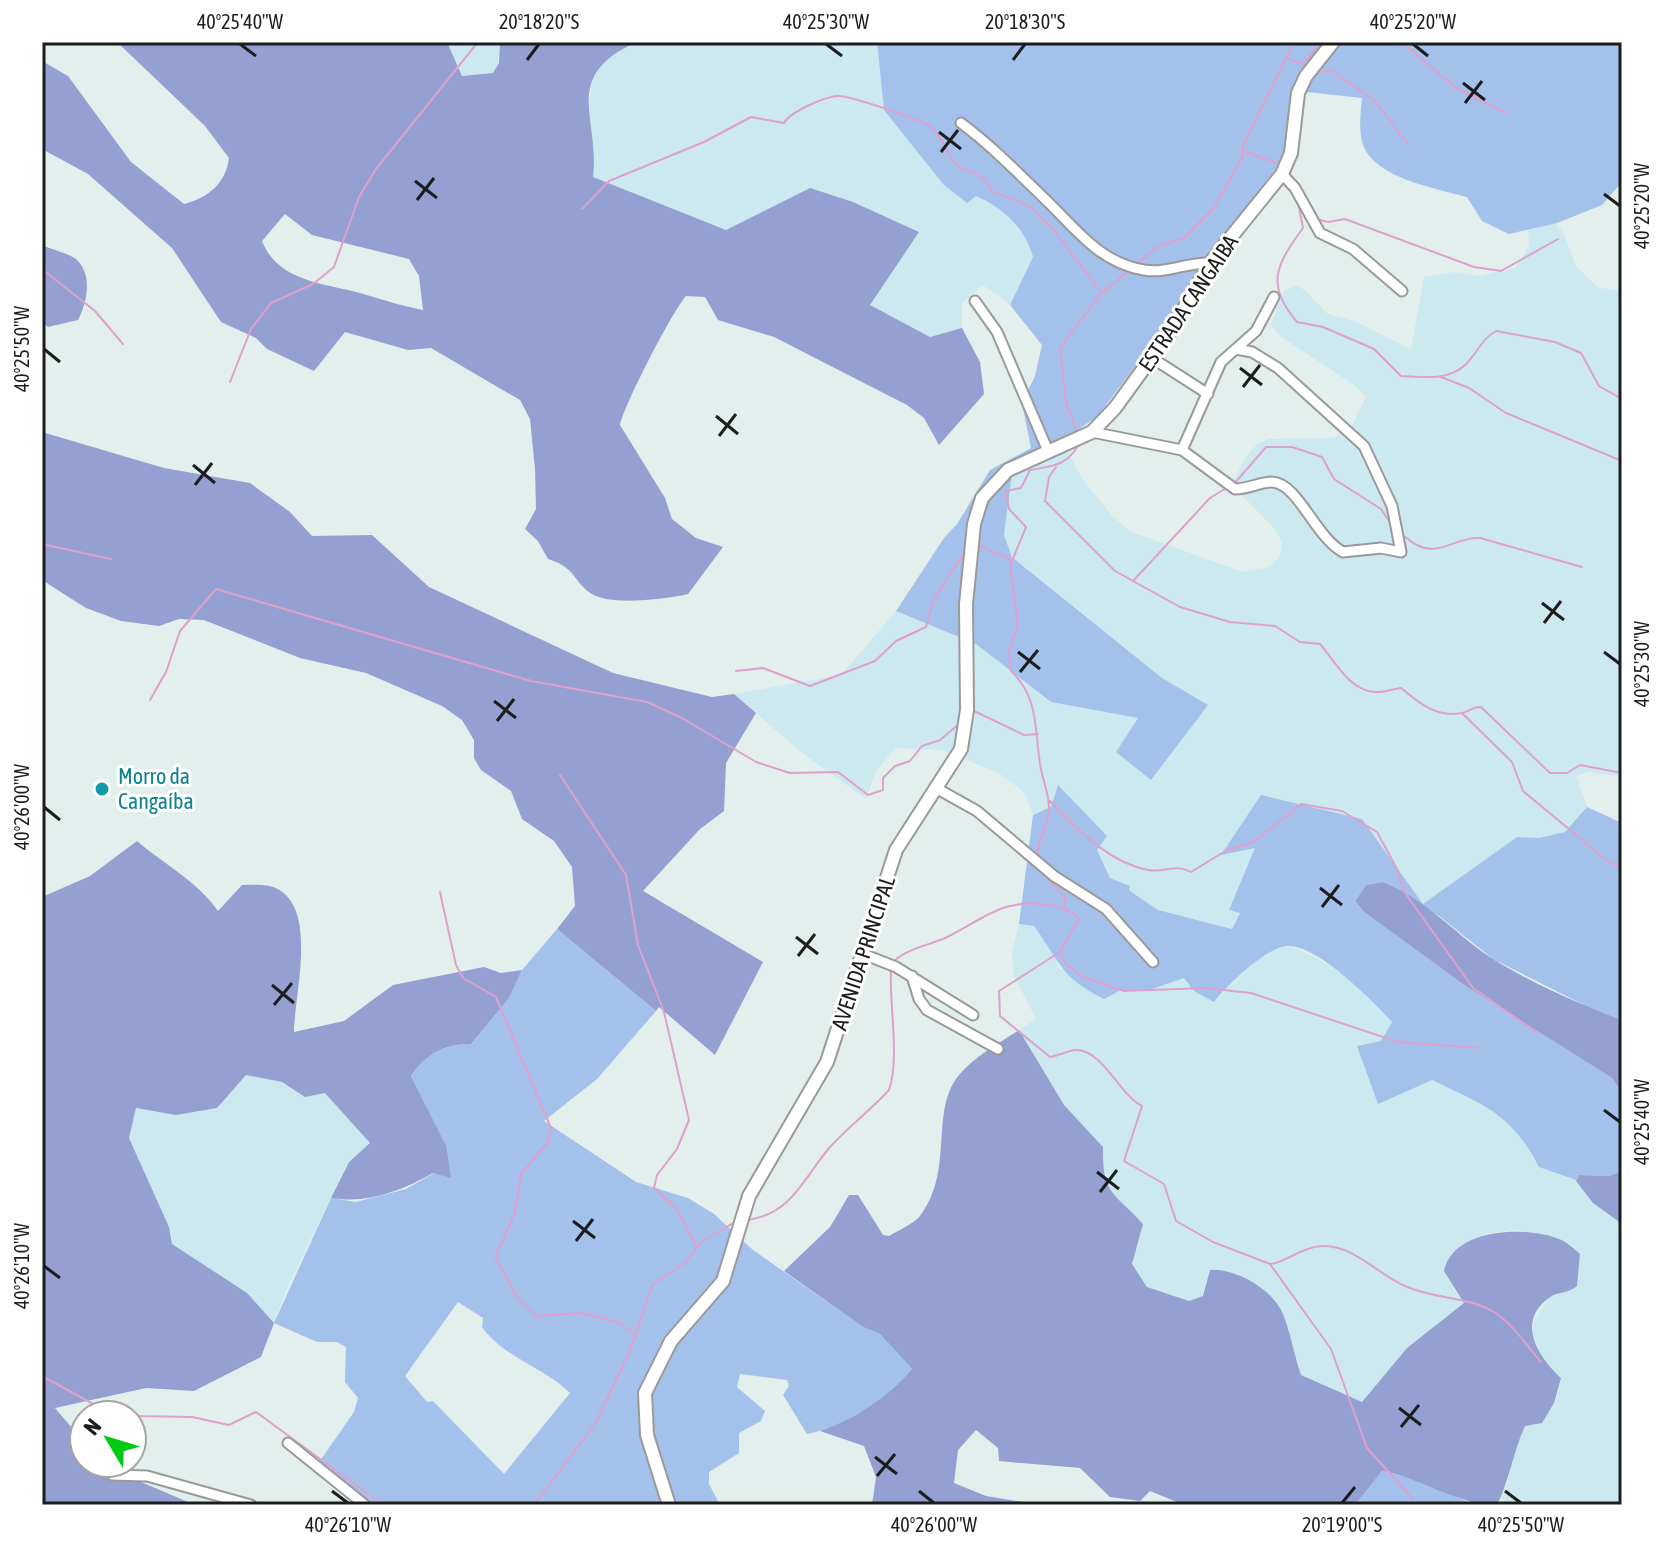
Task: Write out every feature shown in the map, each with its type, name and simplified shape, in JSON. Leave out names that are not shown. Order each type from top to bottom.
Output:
[{"type":"street","name":"ESTRADA CANGAIBA","points":[[1092,432],[1115,408],[1152,358],[1210,263],[1282,174],[1291,153],[1298,93],[1306,76],[1333,42]]},
{"type":"street","points":[[961,123],[991,147],[1081,237],[1106,256],[1130,267],[1153,272],[1210,263]]},
{"type":"street","points":[[1282,174],[1295,188],[1320,233],[1353,249],[1402,291]]},
{"type":"street","points":[[1182,450],[1221,362],[1256,331],[1274,297]]},
{"type":"street","points":[[975,301],[1010,358],[1048,451]]},
{"type":"street","points":[[1092,432],[1182,450],[1235,489],[1270,482],[1283,485],[1298,498],[1319,533],[1343,552],[1381,548],[1401,552],[1392,506],[1364,446],[1269,361],[1236,349]]},
{"type":"street","points":[[1152,358],[1208,394]]},
{"type":"street","name":"AVENIDA PRINCIPAL","points":[[669,1505],[644,1422],[643,1403],[648,1384],[671,1341],[723,1281],[746,1204],[827,1062],[896,850],[958,755],[966,728],[964,635],[977,511],[986,493],[1002,474],[1092,432]]},
{"type":"street","points":[[936,788],[977,811],[1054,876],[1106,909],[1153,962]]},
{"type":"street","points":[[863,954],[912,976],[973,1015]]},
{"type":"street","points":[[912,976],[919,999],[927,1010],[998,1049]]},
{"type":"street","points":[[288,1443],[365,1505]]},
{"type":"street","points":[[148,1476],[251,1505]]},
{"type":"shaded area","points":[[117,42],[447,42],[462,76],[493,73],[499,63],[500,42],[637,42],[613,55],[599,69],[591,84],[593,177],[726,230],[810,188],[853,202],[919,232],[870,305],[930,337],[962,328],[980,362],[984,394],[939,445],[924,418],[907,405],[774,337],[718,320],[705,297],[686,296],[650,358],[620,425],[665,498],[672,519],[696,538],[723,547],[688,594],[639,600],[601,598],[586,589],[570,571],[548,559],[538,541],[525,529],[536,509],[535,469],[530,419],[520,400],[431,348],[408,350],[345,332],[314,371],[267,349],[256,338],[221,322],[172,248],[88,174],[42,149],[42,61],[68,76],[131,162],[184,204],[201,198],[214,188],[227,167],[229,158],[205,126]],"holes":[[[285,214],[312,235],[409,259],[419,276],[423,310],[302,278],[279,265],[262,241]]]},
{"type":"shaded area","points":[[447,42],[500,42],[498,69],[488,75],[462,76]]},
{"type":"shaded area","points":[[637,42],[877,42],[884,111],[976,195],[996,204],[1029,241],[1033,257],[1010,305],[983,285],[962,303],[962,328],[930,337],[869,305],[918,233],[810,188],[726,230],[592,177],[587,117],[594,72],[607,58]]},
{"type":"shaded area","points":[[877,42],[1622,42],[1622,182],[1602,205],[1557,223],[1509,234],[1482,221],[1467,197],[1420,185],[1375,162],[1365,150],[1361,136],[1362,98],[1307,92],[1292,107],[1286,155],[1206,260],[1169,321],[1097,417],[1012,473],[1004,535],[1012,557],[1162,678],[1208,705],[1151,780],[1116,752],[1138,718],[1051,702],[976,644],[896,611],[944,538],[957,524],[990,470],[1031,448],[1022,403],[1035,376],[1042,345],[1010,305],[1033,257],[1025,237],[1012,220],[995,206],[976,196],[967,203],[943,184],[884,110]]},
{"type":"shaded area","points":[[1555,223],[1564,234],[1576,266],[1597,287],[1622,292],[1622,777],[1589,772],[1576,776],[1587,807],[1565,832],[1539,838],[1517,837],[1423,904],[1362,819],[1222,854],[1256,848],[1229,910],[1240,912],[1232,929],[1158,910],[1129,886],[1110,878],[1071,802],[1059,786],[1051,807],[1033,815],[1025,793],[999,773],[941,750],[895,748],[875,773],[866,799],[801,752],[734,694],[841,675],[896,611],[976,644],[1051,702],[1138,718],[1151,780],[1207,705],[1162,678],[1012,556],[1004,535],[1012,473],[1067,449],[1081,477],[1113,517],[1132,532],[1243,572],[1270,567],[1280,556],[1282,543],[1275,529],[1232,485],[1244,460],[1257,444],[1269,439],[1333,438],[1352,426],[1366,397],[1354,385],[1280,336],[1271,325],[1283,292],[1296,285],[1326,313],[1359,323],[1411,349],[1424,277],[1455,272],[1479,276],[1515,268],[1529,246],[1528,229]]},
{"type":"shaded area","points":[[42,245],[65,253],[82,266],[87,289],[78,320],[48,327],[42,322]]},
{"type":"shaded area","points":[[42,432],[164,468],[250,483],[290,512],[312,536],[372,535],[429,587],[613,673],[712,697],[734,694],[756,713],[726,763],[724,811],[700,829],[643,891],[763,962],[715,1055],[659,1007],[656,1011],[557,929],[575,906],[572,867],[554,841],[522,819],[511,791],[481,770],[474,758],[474,740],[462,720],[442,706],[366,673],[300,658],[204,620],[179,619],[159,626],[121,621],[86,608],[42,580]]},
{"type":"shaded area","points":[[1058,785],[1107,836],[1097,850],[1110,878],[1130,886],[1129,890],[1158,910],[1232,929],[1240,913],[1229,910],[1255,848],[1221,855],[1261,795],[1362,819],[1423,904],[1517,837],[1539,838],[1565,832],[1587,807],[1622,823],[1622,1020],[1588,1007],[1493,959],[1439,916],[1382,882],[1366,885],[1355,901],[1364,912],[1464,985],[1612,1078],[1622,1093],[1622,1171],[1609,1176],[1579,1175],[1576,1180],[1539,1167],[1518,1135],[1495,1113],[1432,1080],[1378,1104],[1357,1046],[1381,1041],[1392,1022],[1344,975],[1299,948],[1287,946],[1268,953],[1237,977],[1214,1002],[1194,991],[1184,978],[1149,990],[1121,990],[1104,999],[1079,984],[1063,968],[1034,926],[1019,924],[1033,815],[1051,807]]},
{"type":"shaded area","points":[[137,841],[191,882],[218,911],[242,885],[273,887],[287,897],[296,912],[300,931],[300,974],[294,1032],[344,1021],[393,985],[484,967],[501,973],[522,970],[509,998],[471,1044],[436,1052],[411,1076],[446,1145],[451,1178],[433,1173],[384,1194],[358,1199],[331,1198],[349,1162],[370,1143],[325,1093],[305,1097],[282,1082],[246,1075],[217,1108],[176,1115],[136,1108],[129,1138],[169,1227],[172,1244],[247,1293],[274,1323],[261,1357],[194,1391],[146,1388],[96,1399],[68,1399],[68,1405],[55,1408],[68,1423],[68,1479],[136,1479],[195,1505],[42,1505],[42,897],[90,876]]},
{"type":"shaded area","points":[[1382,882],[1412,897],[1508,968],[1556,993],[1622,1020],[1622,1093],[1612,1078],[1464,985],[1364,912],[1355,901],[1366,885]]},
{"type":"shaded area","points":[[1019,924],[1034,926],[1052,951],[1060,969],[1121,990],[1149,990],[1184,978],[1214,1002],[1266,952],[1290,946],[1319,959],[1354,982],[1393,1022],[1381,1041],[1432,1080],[1485,1105],[1523,1136],[1539,1167],[1576,1180],[1593,1203],[1622,1224],[1622,1505],[1513,1505],[1500,1498],[1508,1483],[1512,1455],[1525,1425],[1554,1403],[1561,1378],[1537,1353],[1532,1337],[1534,1322],[1548,1299],[1577,1286],[1580,1254],[1547,1236],[1515,1230],[1485,1234],[1467,1244],[1453,1289],[1465,1302],[1407,1348],[1363,1402],[1301,1376],[1289,1333],[1203,1296],[1188,1302],[1147,1287],[1132,1264],[1143,1224],[1111,1192],[1102,1175],[1103,1147],[1064,1105],[1019,1030],[1036,1019],[1014,976],[1012,952]]},
{"type":"shaded area","points":[[557,929],[656,1011],[597,1079],[544,1121],[636,1182],[688,1198],[714,1214],[753,1250],[863,1327],[880,1334],[912,1369],[865,1410],[837,1425],[807,1434],[783,1395],[789,1386],[787,1380],[740,1374],[737,1387],[765,1411],[761,1421],[739,1433],[739,1453],[709,1472],[709,1484],[720,1505],[360,1505],[315,1468],[354,1412],[358,1398],[345,1382],[346,1347],[337,1342],[317,1342],[274,1323],[331,1198],[356,1202],[406,1189],[434,1173],[446,1145],[411,1076],[436,1052],[471,1044],[509,998],[522,970]],"holes":[[[458,1302],[483,1318],[482,1327],[501,1347],[570,1393],[504,1474],[433,1401],[427,1402],[405,1376]]]},
{"type":"shaded area","points":[[1019,1030],[1064,1105],[1103,1147],[1105,1175],[1112,1192],[1143,1224],[1132,1264],[1147,1287],[1189,1301],[1203,1296],[1210,1270],[1241,1276],[1271,1296],[1278,1305],[1301,1375],[1362,1402],[1407,1348],[1464,1303],[1444,1271],[1450,1256],[1461,1246],[1493,1234],[1529,1232],[1559,1239],[1580,1254],[1577,1286],[1549,1298],[1533,1318],[1534,1340],[1545,1360],[1561,1378],[1554,1403],[1542,1423],[1525,1426],[1497,1505],[1468,1501],[1382,1471],[1355,1505],[1184,1505],[1150,1491],[1140,1501],[1110,1497],[1080,1468],[999,1461],[998,1448],[976,1430],[958,1450],[954,1483],[986,1496],[1042,1505],[872,1505],[876,1477],[864,1446],[820,1431],[870,1406],[912,1369],[880,1334],[863,1327],[784,1271],[830,1227],[849,1195],[858,1195],[883,1235],[889,1236],[920,1216],[937,1180],[945,1106],[950,1090],[972,1062]]},
{"type":"shaded area","points":[[246,1075],[282,1082],[305,1097],[325,1092],[371,1143],[348,1162],[288,1286],[274,1323],[247,1293],[172,1244],[169,1227],[129,1138],[136,1108],[176,1115]]},
{"type":"shaded area","points":[[1622,1171],[1622,1224],[1593,1203],[1576,1181],[1579,1175],[1609,1176]]},
{"type":"shaded area","points":[[1382,1471],[1425,1482],[1474,1505],[1355,1505]]},
{"type":"waterway","points":[[230,382],[251,329],[271,303],[313,284],[334,267],[359,197],[376,169],[478,42]]},
{"type":"waterway","points":[[1137,264],[1157,247],[1184,238],[1214,208],[1243,156],[1243,145],[1294,42]]},
{"type":"waterway","points":[[1305,61],[1324,42]]},
{"type":"waterway","points":[[1402,42],[1456,88],[1507,113]]},
{"type":"waterway","points":[[1289,59],[1309,66]]},
{"type":"waterway","points":[[1317,73],[1331,70],[1375,101],[1408,144]]},
{"type":"waterway","points":[[582,209],[609,181],[704,142],[751,117],[784,123],[793,114],[816,102],[844,97],[885,108],[931,127],[960,167],[979,176],[992,191],[1030,206],[1056,233],[1101,292]]},
{"type":"waterway","points":[[1244,151],[1279,164]]},
{"type":"waterway","points":[[1298,202],[1303,228],[1286,253],[1278,275],[1281,297],[1297,322],[1323,327],[1374,349],[1401,376],[1451,374],[1465,365],[1486,338],[1496,331],[1555,342],[1581,353],[1599,386],[1622,399]]},
{"type":"waterway","points":[[1316,219],[1328,222],[1345,219],[1474,267],[1501,271],[1558,239]]},
{"type":"waterway","points":[[42,269],[95,311],[123,344]]},
{"type":"waterway","points":[[1078,434],[1066,403],[1060,348],[1099,296],[1129,270]]},
{"type":"waterway","points":[[1441,377],[1469,388],[1506,413],[1622,461]]},
{"type":"waterway","points":[[1039,859],[1038,847],[1048,818],[1049,800],[1041,769],[1032,705],[1021,682],[1011,671],[1009,651],[1018,624],[1010,566],[1026,527],[1009,509],[1006,491],[1021,488],[1030,470],[1064,461],[1079,444]]},
{"type":"waterway","points":[[1234,484],[1266,447],[1292,447],[1322,457],[1334,479],[1381,509],[1391,524]]},
{"type":"waterway","points":[[1056,467],[1049,477],[1045,501],[1115,571],[1180,607],[1230,622],[1275,626],[1300,642],[1320,644],[1350,680],[1365,690],[1377,692],[1401,688],[1421,704],[1444,713],[1462,713],[1481,707],[1550,773],[1567,773],[1580,765],[1622,773]]},
{"type":"waterway","points":[[1134,580],[1210,498],[1228,487]]},
{"type":"waterway","points":[[1400,533],[1425,548],[1441,548],[1480,538],[1582,567]]},
{"type":"waterway","points":[[42,544],[111,559]]},
{"type":"waterway","points":[[979,545],[1011,560]]},
{"type":"waterway","points":[[736,671],[763,668],[810,686],[875,661],[896,641],[926,627],[934,599],[966,550]]},
{"type":"waterway","points":[[150,700],[166,672],[180,631],[216,589],[531,681],[647,702],[682,718],[756,762],[790,773],[838,772],[868,795],[883,790],[883,778],[895,766],[910,761],[922,746],[940,740],[959,724]]},
{"type":"waterway","points":[[974,711],[1024,735],[1038,734]]},
{"type":"waterway","points":[[1462,713],[1512,762],[1523,791],[1610,863],[1622,866]]},
{"type":"waterway","points":[[560,775],[626,875],[638,945],[664,1012],[689,1120],[677,1149],[657,1175],[654,1188],[677,1209],[696,1246]]},
{"type":"waterway","points":[[1050,801],[1094,843],[1119,860],[1148,870],[1180,868],[1191,872],[1227,850],[1254,842],[1301,804],[1342,811],[1377,832],[1396,867],[1405,893],[1473,988],[1536,1032]]},
{"type":"waterway","points":[[1046,876],[1065,898],[1065,906]]},
{"type":"waterway","points":[[440,892],[456,965],[463,978],[496,997],[551,1128],[548,1142],[521,1174],[515,1213],[495,1257],[517,1297],[536,1316],[581,1313],[618,1322],[635,1334]]},
{"type":"waterway","points":[[893,962],[910,951],[943,939],[1007,907],[1041,904],[1072,913],[1079,919],[1060,952],[999,991],[1000,1016],[1050,1057],[1075,1050],[1094,1057],[1142,1106],[1124,1161],[1164,1184],[1176,1221],[1213,1242],[1270,1264],[1314,1247],[1344,1250],[1405,1286],[1473,1303],[1494,1312],[1514,1329],[1541,1362]]},
{"type":"waterway","points":[[1060,954],[1067,965],[1083,977],[1124,991],[1205,988],[1251,993],[1398,1042],[1478,1048]]},
{"type":"waterway","points":[[748,1220],[763,1216],[787,1202],[830,1147],[889,1090],[894,1063],[891,970]]},
{"type":"waterway","points":[[534,1505],[595,1424],[632,1346],[652,1285],[686,1262],[702,1241],[735,1222]]},
{"type":"waterway","points":[[1270,1264],[1331,1349],[1367,1448],[1413,1499]]},
{"type":"waterway","points":[[42,1376],[84,1399]]},
{"type":"waterway","points":[[148,1416],[192,1417],[229,1425],[256,1412],[383,1505]]},
{"type":"place","name":"Morro da Cangaíba","points":[[102,789]]}]
